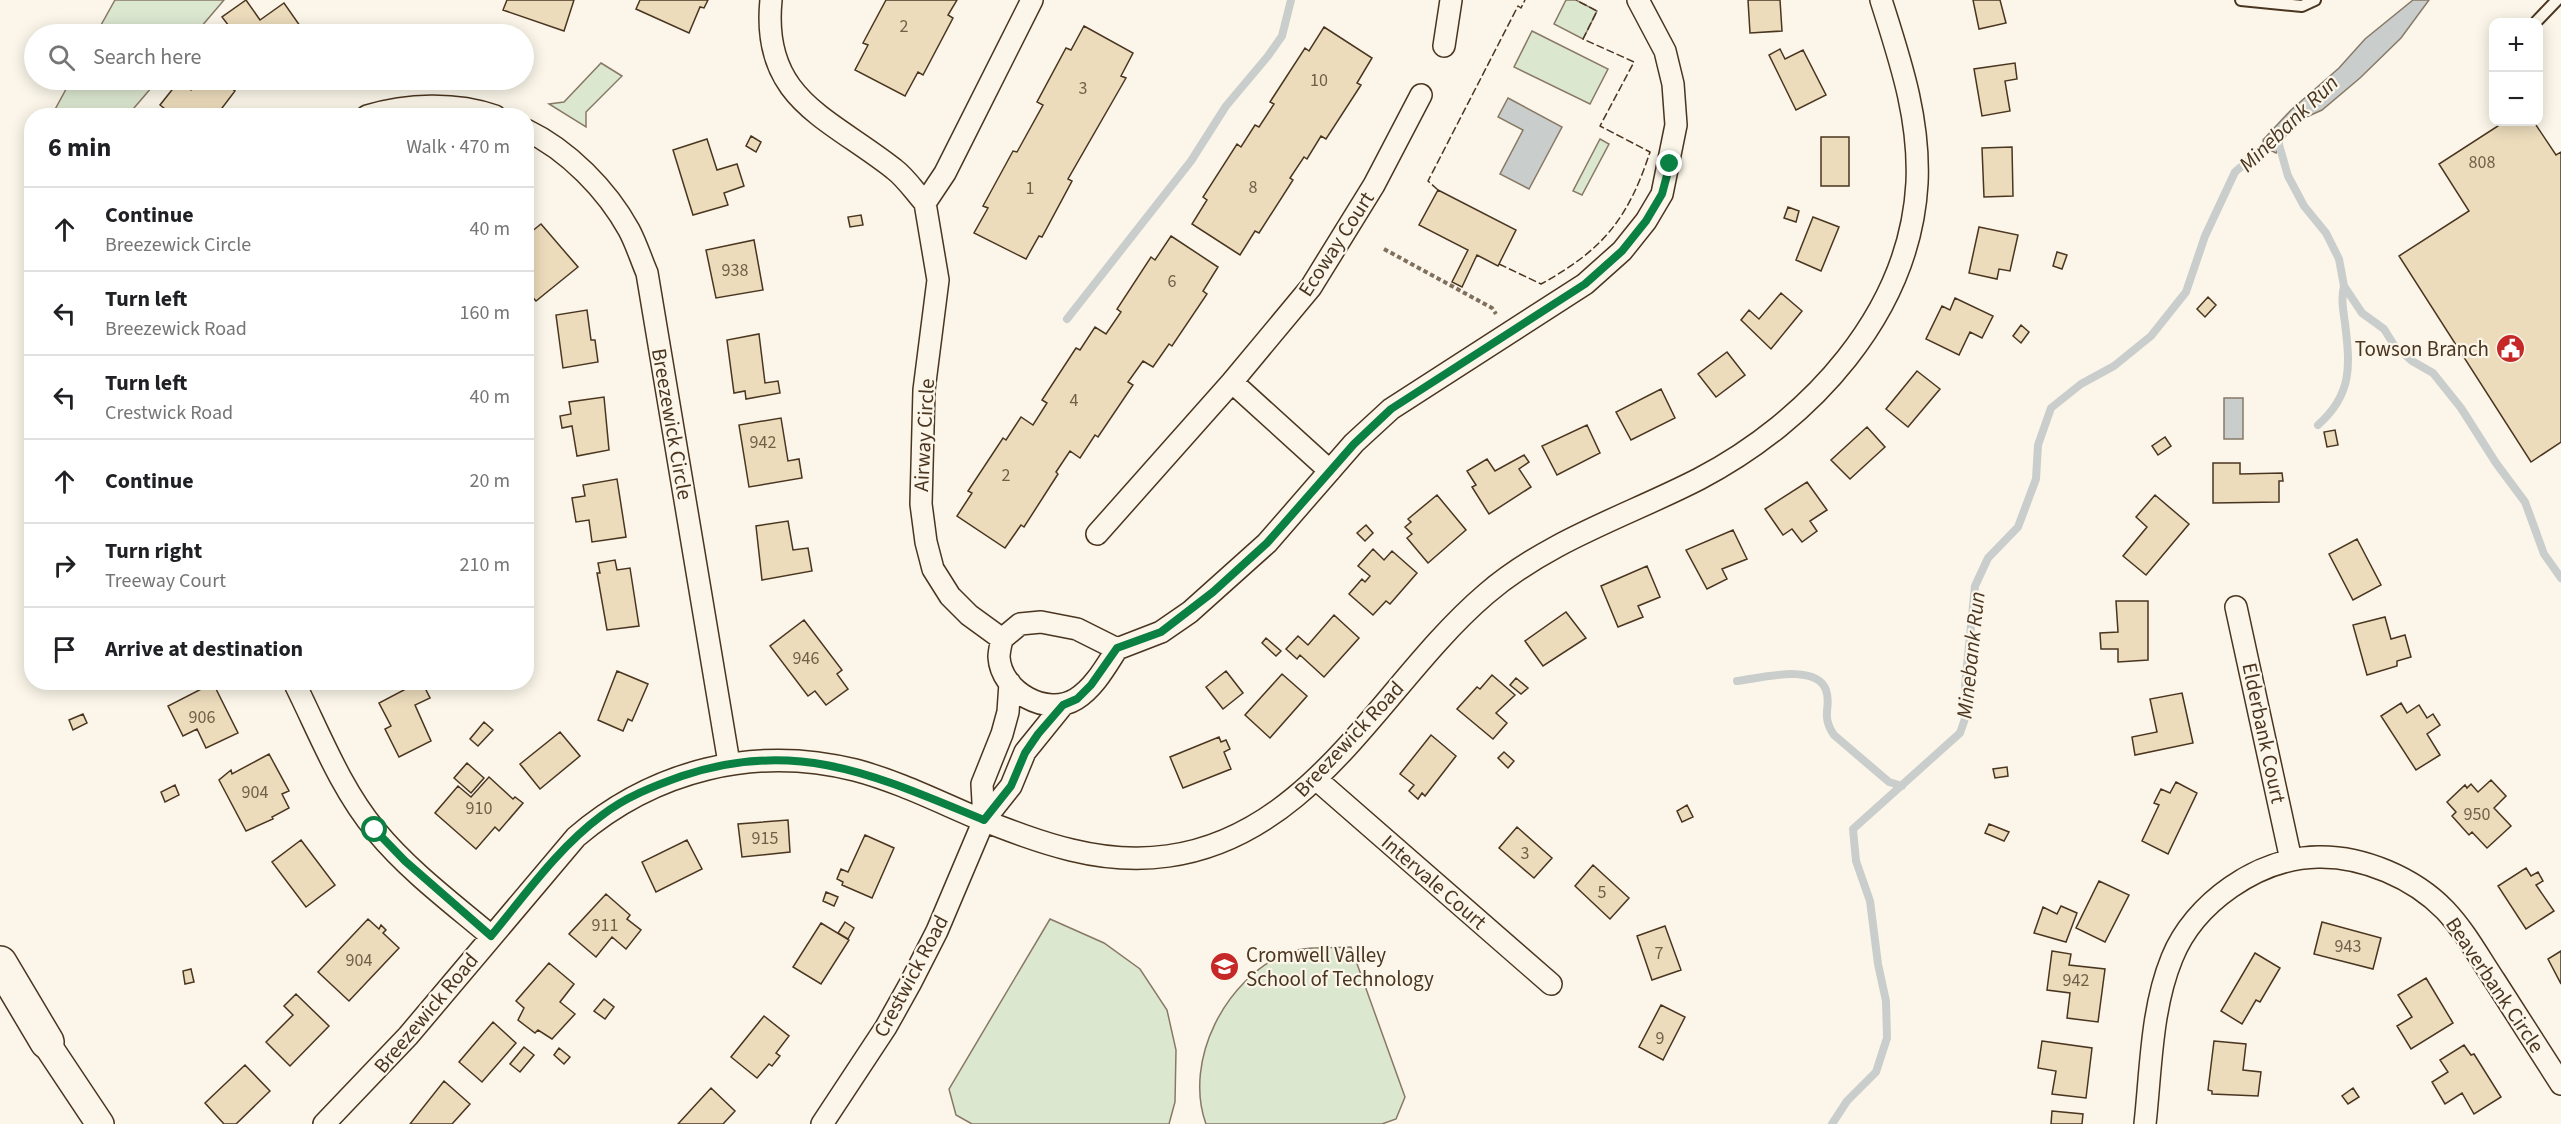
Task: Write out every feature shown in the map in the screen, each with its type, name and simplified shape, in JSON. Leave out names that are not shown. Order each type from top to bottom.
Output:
[{"type":"highway","points":[[0,963],[47,1042]]},
{"type":"street","points":[[771,0],[768,29],[779,70],[801,102],[896,171],[925,203],[945,174],[1032,0]]},
{"type":"street","points":[[1444,46],[1451,0]]},
{"type":"street","points":[[1117,648],[1077,629],[1041,622],[1020,624],[1002,639],[999,658],[1010,683],[1022,695],[1035,702],[1063,705],[1077,699],[1091,685],[1117,648],[1161,632],[1198,606],[1267,543],[1354,444],[1391,409],[1585,284],[1622,251],[1646,221],[1662,194],[1676,125],[1673,84],[1665,51],[1638,0]]},
{"type":"street","name":"Breezewick Road","points":[[324,1124],[373,1076],[554,861],[601,815],[655,786],[729,763],[800,760],[857,771],[884,779],[1057,848],[1092,855],[1134,859],[1171,856],[1204,847],[1268,818],[1316,779],[1444,634],[1490,590],[1548,550],[1696,480],[1737,458],[1799,411],[1853,350],[1874,318],[1905,250],[1913,216],[1917,181],[1912,111],[1906,79],[1881,0]]},
{"type":"street","name":"Ecoway Court","points":[[1097,534],[1232,382],[1311,286],[1344,237],[1421,95]]},
{"type":"street","points":[[394,108],[445,106],[455,108]]},
{"type":"street","name":"Breezewick Circle","points":[[534,135],[573,161],[605,195],[629,230],[647,273],[729,763]]},
{"type":"street","name":"Airway Circle","points":[[925,203],[938,280],[924,390],[921,504],[926,542],[933,569],[950,596],[969,615],[1002,639]]},
{"type":"street","points":[[1232,382],[1330,471]]},
{"type":"street","name":"Elderbank Court","points":[[2236,607],[2291,860]]},
{"type":"street","name":"Crestwick Road","points":[[984,820],[982,784],[1002,734],[1008,712],[1010,683]]},
{"type":"street","points":[[298,690],[349,792],[375,830],[405,861],[491,936]]},
{"type":"street","name":"Crestwick Road","points":[[822,1124],[881,1035],[910,984],[937,931],[984,820],[1011,786],[1025,753],[1063,705]]},
{"type":"street","name":"Intervale Court","points":[[1316,779],[1551,984]]},
{"type":"street","name":"Beaverbank Circle","points":[[2145,1124],[2158,1012],[2164,981],[2181,939],[2194,919],[2230,888],[2291,860],[2318,857],[2360,862],[2404,880],[2444,909],[2472,945],[2561,1084]]},
{"type":"street","points":[[0,977],[47,1042],[100,1124]]},
{"type":"lane","points":[[2241,0],[2302,6],[2315,0]]},
{"type":"lane","points":[[2540,18],[2557,0]]},
{"type":"path","points":[[1384,249],[1492,308],[1498,318]]},
{"type":"green space","points":[[115,0],[224,0],[204,24],[102,24]]},
{"type":"green space","points":[[1566,0],[1576,0],[1597,11],[1583,39],[1554,24]]},
{"type":"green space","points":[[1532,31],[1608,69],[1590,104],[1514,67]]},
{"type":"green space","points":[[601,63],[622,76],[586,112],[586,127],[549,104],[564,102]]},
{"type":"green space","points":[[66,90],[149,90],[134,108],[56,108]]},
{"type":"green space","points":[[1600,139],[1609,144],[1582,195],[1573,191]]},
{"type":"green space","points":[[1050,919],[1104,943],[1140,969],[1167,1010],[1176,1050],[1175,1102],[1169,1124],[972,1124],[956,1115],[949,1089]]},
{"type":"green space","points":[[1351,947],[1405,1097],[1396,1119],[1382,1124],[1206,1124],[1200,1099],[1200,1074],[1205,1048],[1228,1001],[1245,981],[1265,965],[1287,953],[1310,948]]},
{"type":"water","name":"Minebank Run","points":[[2413,0],[2429,0],[2401,38],[2360,78],[2322,110],[2293,123],[2276,153],[2264,147],[2263,140],[2291,110],[2339,68],[2365,39]]},
{"type":"water","points":[[1508,98],[1562,127],[1529,189],[1500,174],[1523,130],[1498,117]]},
{"type":"water","points":[[2224,398],[2243,398],[2243,439],[2224,439]]},
{"type":"building","points":[[246,0],[260,20],[284,3],[299,24],[227,24],[222,17]]},
{"type":"building","points":[[507,0],[574,0],[564,31],[503,10]]},
{"type":"building","points":[[640,0],[708,0],[704,8],[700,7],[689,33],[636,9]]},
{"type":"building","points":[[886,0],[957,0],[948,15],[953,18],[923,75],[918,72],[905,96],[855,70],[868,45],[863,43]]},
{"type":"building","points":[[1748,0],[1780,0],[1782,31],[1750,33]]},
{"type":"building","points":[[1973,0],[2000,0],[2006,23],[1979,29]]},
{"type":"building","points":[[1084,26],[1133,53],[1121,76],[1126,78],[1068,179],[1072,181],[1042,237],[1039,236],[1026,259],[974,233],[988,208],[983,206],[1013,151],[1017,152],[1043,105],[1037,102],[1066,48],[1071,50]]},
{"type":"building","points":[[1324,27],[1372,58],[1357,83],[1361,85],[1326,139],[1321,136],[1307,159],[1304,157],[1290,178],[1293,180],[1259,233],[1255,231],[1240,255],[1192,224],[1207,200],[1203,197],[1237,144],[1241,147],[1255,125],[1259,127],[1274,104],[1270,102],[1305,48],[1309,51]]},
{"type":"building","points":[[1780,49],[1785,59],[1803,50],[1826,95],[1796,110],[1769,55]]},
{"type":"building","points":[[2015,63],[2017,79],[2005,81],[2010,111],[1982,116],[1974,69]]},
{"type":"building","points":[[172,90],[235,91],[222,108],[164,108],[160,105]]},
{"type":"building","name":"Towson Branch","points":[[2498,126],[2537,126],[2556,155],[2561,152],[2561,442],[2531,462],[2399,256],[2469,211],[2439,164]]},
{"type":"building","points":[[751,136],[761,142],[756,152],[746,146]]},
{"type":"building","points":[[1821,137],[1849,137],[1849,186],[1821,186]]},
{"type":"building","points":[[707,139],[717,170],[737,164],[744,186],[724,193],[728,205],[693,215],[673,150]]},
{"type":"building","points":[[2012,147],[2013,196],[1984,197],[1982,148]]},
{"type":"building","points":[[1438,190],[1516,230],[1498,266],[1477,255],[1462,287],[1452,282],[1468,250],[1419,225]]},
{"type":"building","points":[[1788,207],[1799,211],[1796,222],[1784,218]]},
{"type":"building","points":[[861,215],[863,225],[850,227],[848,217]]},
{"type":"building","points":[[1813,217],[1839,227],[1821,271],[1796,260]]},
{"type":"building","points":[[541,224],[578,267],[536,301],[534,299],[534,230]]},
{"type":"building","points":[[1979,227],[2018,235],[2010,271],[1999,269],[1997,279],[1969,273]]},
{"type":"building","points":[[1171,236],[1218,267],[1203,291],[1207,294],[1172,346],[1169,344],[1153,367],[1143,361],[1128,382],[1133,385],[1098,437],[1095,435],[1080,458],[1070,451],[1024,527],[1021,525],[1005,548],[957,516],[972,493],[968,491],[1003,438],[1006,440],[1021,417],[1033,425],[1047,403],[1042,400],[1076,348],[1080,350],[1095,327],[1106,334],[1121,312],[1117,309],[1151,257],[1155,260]]},
{"type":"building","points":[[754,240],[763,290],[716,298],[706,250]]},
{"type":"building","points":[[2057,252],[2067,255],[2062,269],[2053,266]]},
{"type":"building","points":[[1781,293],[1802,311],[1771,349],[1741,320],[1749,310],[1759,319]]},
{"type":"building","points":[[2208,297],[2216,305],[2205,317],[2197,309]]},
{"type":"building","points":[[1955,298],[1993,316],[1982,338],[1970,332],[1959,355],[1926,339],[1942,306],[1950,310]]},
{"type":"building","points":[[587,310],[591,340],[595,340],[598,362],[563,368],[556,315]]},
{"type":"building","points":[[2021,325],[2029,332],[2021,343],[2013,336]]},
{"type":"building","points":[[759,334],[765,383],[778,381],[780,393],[746,399],[745,391],[734,393],[727,340]]},
{"type":"building","points":[[1727,352],[1745,375],[1716,397],[1698,374]]},
{"type":"building","points":[[1917,371],[1940,389],[1908,427],[1886,409]]},
{"type":"building","points":[[1661,389],[1675,418],[1631,440],[1616,412]]},
{"type":"building","points":[[604,397],[609,450],[577,456],[572,426],[562,428],[560,416],[571,414],[569,402]]},
{"type":"building","points":[[781,418],[788,461],[799,459],[802,478],[749,487],[739,425]]},
{"type":"building","points":[[1587,425],[1600,453],[1557,475],[1542,446]]},
{"type":"building","points":[[1867,427],[1885,447],[1850,479],[1831,460]]},
{"type":"building","points":[[2335,430],[2338,445],[2327,447],[2324,432]]},
{"type":"building","points":[[2165,437],[2171,446],[2158,455],[2152,446]]},
{"type":"building","points":[[1524,455],[1529,462],[1519,469],[1531,487],[1489,514],[1472,487],[1476,485],[1467,471],[1487,459],[1495,471]]},
{"type":"building","points":[[2213,463],[2240,463],[2240,474],[2282,473],[2283,481],[2279,481],[2279,502],[2213,503]]},
{"type":"building","points":[[617,479],[626,537],[592,542],[589,520],[576,522],[572,498],[585,496],[583,485]]},
{"type":"building","points":[[1807,482],[1827,510],[1810,521],[1817,531],[1802,542],[1792,529],[1783,535],[1765,509]]},
{"type":"building","points":[[1437,495],[1466,530],[1428,563],[1407,538],[1412,534],[1405,527],[1411,522],[1408,519]]},
{"type":"building","points":[[2155,495],[2189,524],[2146,575],[2123,556],[2147,527],[2136,517]]},
{"type":"building","points":[[788,521],[793,550],[808,548],[812,571],[762,580],[756,526]]},
{"type":"building","points":[[1366,525],[1373,533],[1365,541],[1357,533]]},
{"type":"building","points":[[1733,530],[1747,559],[1722,569],[1727,579],[1707,589],[1686,550]]},
{"type":"building","points":[[2357,539],[2381,585],[2353,600],[2329,554]]},
{"type":"building","points":[[1373,549],[1384,560],[1392,551],[1417,573],[1390,604],[1386,601],[1373,615],[1349,594],[1362,579],[1365,582],[1370,576],[1358,566]]},
{"type":"building","points":[[615,560],[617,570],[630,568],[639,626],[607,630],[597,573],[600,573],[598,563]]},
{"type":"building","points":[[1647,566],[1660,597],[1638,606],[1643,617],[1618,627],[1601,586]]},
{"type":"building","points":[[2116,601],[2148,601],[2148,660],[2118,662],[2118,649],[2101,649],[2100,633],[2118,632]]},
{"type":"building","points":[[1566,612],[1586,638],[1543,666],[1525,641]]},
{"type":"building","points":[[1334,615],[1359,638],[1324,677],[1300,655],[1297,659],[1286,649],[1298,636],[1308,645]]},
{"type":"building","points":[[2385,617],[2391,639],[2405,635],[2411,657],[2397,661],[2397,666],[2367,675],[2353,625]]},
{"type":"building","points":[[804,620],[842,670],[837,674],[848,689],[826,705],[815,691],[808,696],[770,646]]},
{"type":"building","points":[[1266,638],[1281,651],[1276,656],[1262,643]]},
{"type":"building","points":[[617,671],[648,684],[632,721],[628,719],[623,731],[598,720]]},
{"type":"building","points":[[1226,671],[1243,693],[1223,709],[1206,687]]},
{"type":"building","points":[[1282,674],[1307,696],[1270,738],[1245,715]]},
{"type":"building","points":[[1492,675],[1515,695],[1496,713],[1507,723],[1493,739],[1457,709],[1477,687],[1480,689]]},
{"type":"building","points":[[1516,678],[1528,688],[1521,694],[1510,685]]},
{"type":"building","points":[[199,690],[216,690],[238,733],[206,748],[197,729],[183,736],[168,706]]},
{"type":"building","points":[[404,690],[426,690],[430,698],[415,705],[431,741],[399,757],[385,729],[391,726],[379,703]]},
{"type":"building","points":[[2182,693],[2193,743],[2135,755],[2132,737],[2157,732],[2150,699]]},
{"type":"building","points":[[2401,703],[2407,713],[2419,705],[2427,718],[2433,714],[2440,725],[2427,734],[2440,755],[2416,770],[2381,716]]},
{"type":"building","points":[[83,714],[87,723],[73,730],[69,720]]},
{"type":"building","points":[[484,722],[493,730],[478,746],[470,739]]},
{"type":"building","points":[[560,732],[580,756],[540,789],[520,764]]},
{"type":"building","points":[[1431,735],[1456,756],[1425,796],[1422,793],[1418,799],[1409,791],[1414,785],[1400,774]]},
{"type":"building","points":[[1219,737],[1221,742],[1226,740],[1230,749],[1224,752],[1231,769],[1183,788],[1170,757]]},
{"type":"building","points":[[1504,752],[1514,761],[1508,768],[1498,758]]},
{"type":"building","points":[[269,754],[289,791],[282,794],[289,808],[272,817],[273,819],[246,831],[219,780],[231,770],[232,774]]},
{"type":"building","points":[[467,763],[484,778],[471,793],[454,778]]},
{"type":"building","points":[[2007,767],[2008,776],[1995,778],[1993,769]]},
{"type":"building","points":[[489,777],[513,799],[515,797],[523,803],[499,831],[495,827],[476,849],[435,813],[458,786],[471,797]]},
{"type":"building","points":[[2491,780],[2506,796],[2494,808],[2511,826],[2487,848],[2472,832],[2469,835],[2452,816],[2456,812],[2447,802],[2465,785],[2467,788],[2471,784],[2478,792]]},
{"type":"building","points":[[2176,782],[2197,793],[2168,854],[2142,841],[2159,805],[2154,803],[2161,789],[2170,793]]},
{"type":"building","points":[[175,785],[179,795],[165,802],[161,792]]},
{"type":"building","points":[[1687,805],[1693,817],[1682,822],[1677,811]]},
{"type":"building","points":[[788,820],[790,852],[742,857],[738,824]]},
{"type":"building","points":[[1989,824],[2009,832],[2004,841],[1985,833]]},
{"type":"building","points":[[1517,827],[1552,858],[1534,878],[1499,848]]},
{"type":"building","points":[[865,835],[894,848],[872,898],[842,885],[843,882],[837,879],[841,869],[848,872]]},
{"type":"building","points":[[301,840],[335,885],[306,907],[272,862]]},
{"type":"building","points":[[687,840],[702,869],[656,892],[642,862]]},
{"type":"building","points":[[1593,865],[1629,898],[1610,919],[1575,886]]},
{"type":"building","points":[[2526,868],[2531,876],[2538,872],[2543,881],[2536,885],[2554,911],[2526,929],[2498,886]]},
{"type":"building","points":[[2099,881],[2129,895],[2105,942],[2076,928]]},
{"type":"building","points":[[826,892],[838,897],[834,906],[823,901]]},
{"type":"building","points":[[606,894],[630,915],[627,919],[641,930],[626,949],[612,937],[596,957],[569,934]]},
{"type":"building","points":[[2061,906],[2077,913],[2066,942],[2034,933],[2043,907],[2057,914]]},
{"type":"building","points":[[368,919],[379,929],[381,925],[386,930],[383,933],[399,948],[349,1001],[318,972]]},
{"type":"building","points":[[845,922],[854,928],[848,939],[838,933]]},
{"type":"building","points":[[2322,922],[2381,938],[2373,969],[2314,954]]},
{"type":"building","points":[[821,923],[849,940],[821,984],[793,967]]},
{"type":"building","points":[[1665,926],[1681,970],[1652,980],[1637,936]]},
{"type":"building","points":[[2052,951],[2071,954],[2069,965],[2105,969],[2098,1022],[2067,1018],[2070,993],[2047,990]]},
{"type":"building","points":[[2561,951],[2561,984],[2548,959]]},
{"type":"building","points":[[2255,953],[2280,968],[2260,1002],[2256,1000],[2242,1024],[2221,1011]]},
{"type":"building","points":[[549,963],[574,984],[560,1002],[575,1014],[552,1039],[538,1030],[535,1033],[518,1020],[524,1008],[516,1001]]},
{"type":"building","points":[[191,969],[194,982],[185,984],[183,971]]},
{"type":"building","points":[[2426,978],[2453,1023],[2411,1049],[2397,1026],[2412,1017],[2398,995]]},
{"type":"building","points":[[296,994],[329,1026],[290,1066],[266,1042],[293,1015],[284,1006]]},
{"type":"building","points":[[604,999],[614,1007],[605,1019],[594,1011]]},
{"type":"building","points":[[1661,1005],[1685,1017],[1663,1060],[1639,1047]]},
{"type":"building","points":[[764,1016],[789,1036],[776,1053],[780,1056],[772,1066],[769,1064],[757,1078],[731,1057]]},
{"type":"building","points":[[493,1022],[516,1043],[482,1082],[459,1062]]},
{"type":"building","points":[[2042,1041],[2092,1048],[2086,1098],[2052,1094],[2056,1071],[2038,1068]]},
{"type":"building","points":[[2214,1041],[2246,1044],[2243,1070],[2261,1072],[2258,1096],[2212,1094],[2212,1091],[2208,1090]]},
{"type":"building","points":[[2464,1045],[2471,1055],[2474,1054],[2501,1097],[2474,1114],[2462,1093],[2445,1104],[2432,1082],[2448,1072],[2440,1060]]},
{"type":"building","points":[[524,1047],[534,1055],[520,1072],[510,1064]]},
{"type":"building","points":[[559,1048],[570,1057],[564,1064],[554,1055]]},
{"type":"building","points":[[245,1065],[270,1091],[236,1124],[224,1124],[205,1103]]},
{"type":"building","points":[[444,1081],[470,1104],[452,1124],[410,1124]]},
{"type":"building","points":[[711,1088],[735,1111],[723,1124],[678,1124]]},
{"type":"building","points":[[2353,1088],[2359,1097],[2348,1104],[2342,1096]]},
{"type":"building","points":[[2052,1111],[2083,1114],[2082,1124],[2051,1124]]},
{"type":"waterway","points":[[1067,319],[1191,161],[1226,106],[1268,56],[1282,36],[1291,0]]},
{"type":"waterway","name":"Minebank Run","points":[[1832,1124],[1847,1101],[1876,1072],[1887,1038],[1886,1001],[1878,964],[1870,901],[1856,861],[1853,829],[1960,733],[1967,713],[1965,686],[1975,586],[1988,558],[2018,527],[2036,479],[2038,445],[2051,408],[2081,384],[2114,366],[2151,336],[2186,292],[2205,236],[2235,172],[2271,141]]},
{"type":"waterway","points":[[2278,141],[2288,176],[2304,206],[2326,233],[2339,259],[2344,286],[2362,313],[2384,329],[2394,345],[2412,361],[2433,373],[2461,408],[2496,463],[2525,502],[2544,554],[2561,578]]},
{"type":"waterway","points":[[2318,425],[2338,402],[2346,378],[2348,352],[2343,304],[2344,286]]},
{"type":"waterway","points":[[1737,681],[1785,674],[1811,676],[1820,681],[1826,690],[1828,722],[1834,735],[1889,782],[1902,786]]},
{"type":"fence","points":[[1438,190],[1428,181],[1518,6],[1521,8],[1525,0]]},
{"type":"fence","points":[[1499,264],[1541,284],[1581,258],[1597,245],[1622,214],[1642,176],[1650,152],[1600,126],[1634,62],[1583,39],[1597,11],[1576,0]]},
{"type":"place","name":"Towson Branch","points":[[2510,349]]},
{"type":"place","name":"Cromwell Valley School of Technology","points":[[1225,967]]},
{"type":"route","points":[[375,830],[405,861],[491,936],[554,861],[601,815],[625,800],[655,786],[729,763],[800,760],[828,764],[884,779],[984,820],[1011,786],[1025,753],[1038,734],[1063,705],[1077,699],[1091,685],[1117,648],[1161,632],[1190,612],[1213,592],[1267,543],[1354,444],[1391,409],[1428,383],[1585,284],[1622,251],[1646,221],[1662,194],[1670,164]]}]
